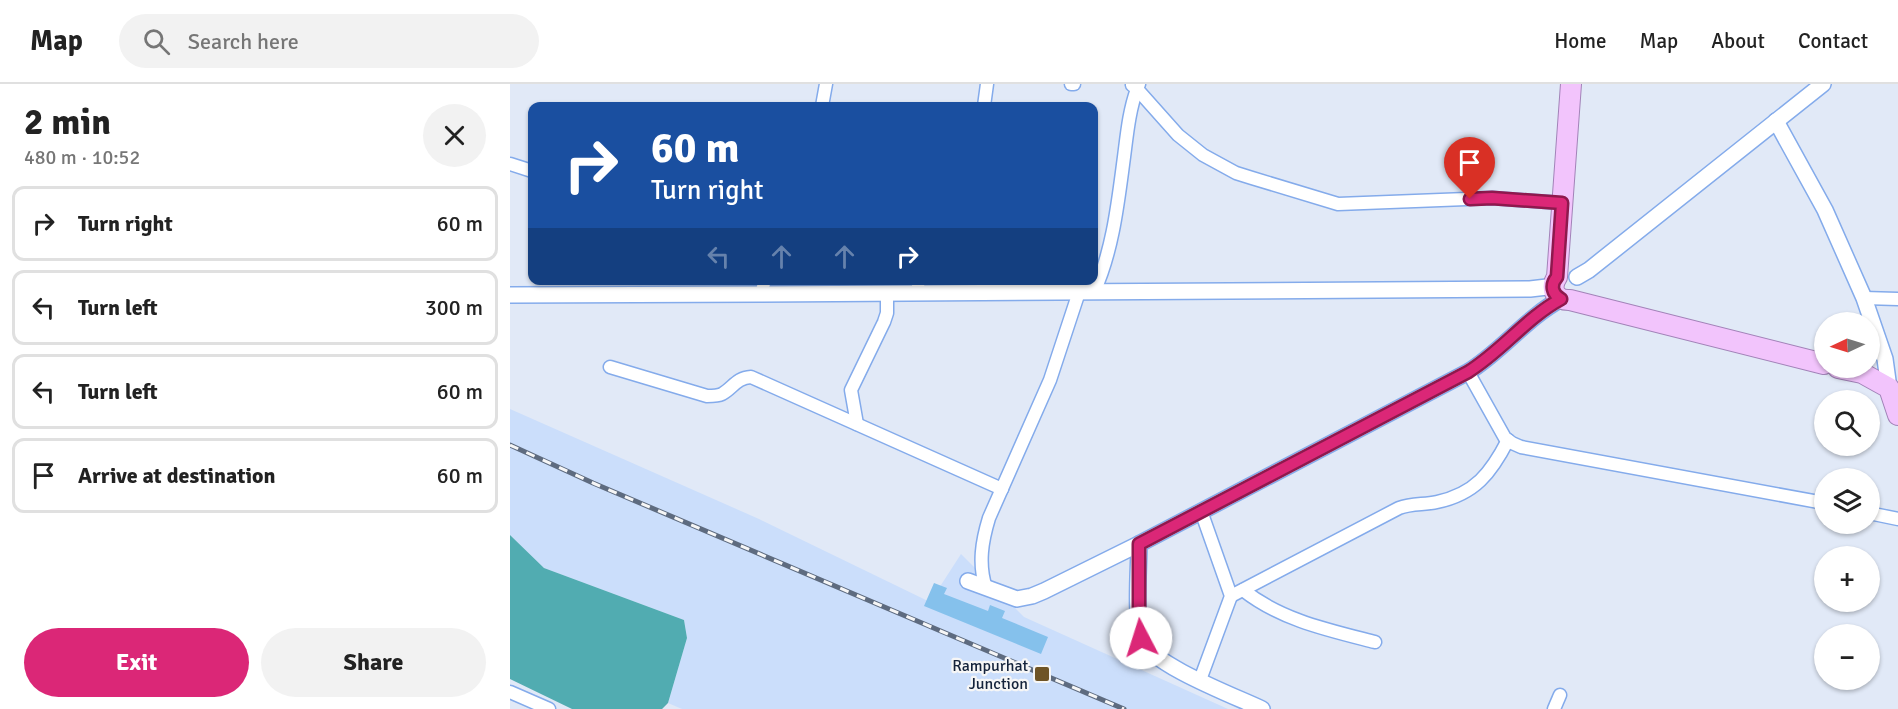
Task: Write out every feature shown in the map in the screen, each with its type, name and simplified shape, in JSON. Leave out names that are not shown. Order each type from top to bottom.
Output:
[{"type":"highway","points":[[1571,84],[1562,203],[1560,290],[1814,361]]},
{"type":"highway","points":[[1871,378],[1889,388],[1898,415]]},
{"type":"street","points":[[823,102],[826,84]]},
{"type":"street","points":[[985,102],[987,84]]},
{"type":"street","points":[[1577,277],[1589,270],[1823,84]]},
{"type":"street","points":[[1136,86],[1178,135],[1203,156],[1236,173],[1338,204],[1492,198],[1562,203]]},
{"type":"street","points":[[1098,275],[1104,266],[1110,245],[1136,86]]},
{"type":"street","points":[[1776,121],[1825,210],[1864,298],[1885,359],[1889,388]]},
{"type":"street","points":[[510,164],[528,170]]},
{"type":"street","points":[[510,295],[763,287],[887,294],[918,287],[1087,292],[1544,288],[1560,290],[1574,298],[1580,291],[1580,281],[1577,277],[1564,273],[1560,290],[1539,314],[1491,357],[1468,372],[1139,544],[1032,596],[1017,598],[968,581]]},
{"type":"street","points":[[986,588],[981,561],[984,534],[989,518],[1092,285]]},
{"type":"street","points":[[857,424],[851,390],[884,322],[887,313],[887,294]]},
{"type":"street","points":[[1864,298],[1898,299]]},
{"type":"street","points":[[610,367],[707,396],[722,394],[735,381],[751,376],[1002,489]]},
{"type":"street","points":[[1468,372],[1499,429],[1508,440],[1521,447],[1814,501]]},
{"type":"street","points":[[1231,596],[1399,508],[1439,502],[1467,490],[1494,466],[1508,440]]},
{"type":"street","points":[[1200,680],[1231,596],[1201,511]]},
{"type":"street","points":[[1880,515],[1898,519]]},
{"type":"street","points":[[1139,544],[1139,623],[1146,649],[1200,680],[1262,709]]},
{"type":"street","points":[[1243,590],[1272,609],[1304,623],[1375,642]]},
{"type":"street","points":[[510,692],[549,709]]},
{"type":"street","points":[[1554,709],[1560,695]]},
{"type":"street","points":[[510,705],[527,701]]},
{"type":"shaded area","points":[[510,409],[759,519],[930,602],[961,554],[1024,617],[1228,709],[682,709],[668,703],[687,638],[684,620],[544,568],[510,535]]},
{"type":"water","points":[[510,535],[544,568],[684,620],[687,638],[668,703],[662,709],[572,709],[510,679]]},
{"type":"building","points":[[934,583],[947,588],[944,594],[988,611],[990,605],[1005,611],[1002,618],[1048,637],[1041,654],[924,606]]},
{"type":"railway","points":[[510,445],[593,483],[1124,709]]},
{"type":"place","name":"Rampurhat Junction","points":[[1042,674]]},
{"type":"route","points":[[1141,638],[1139,544],[1468,372],[1491,357],[1524,326],[1561,299],[1554,293],[1553,285],[1557,277],[1562,203],[1492,198],[1470,199]]}]
